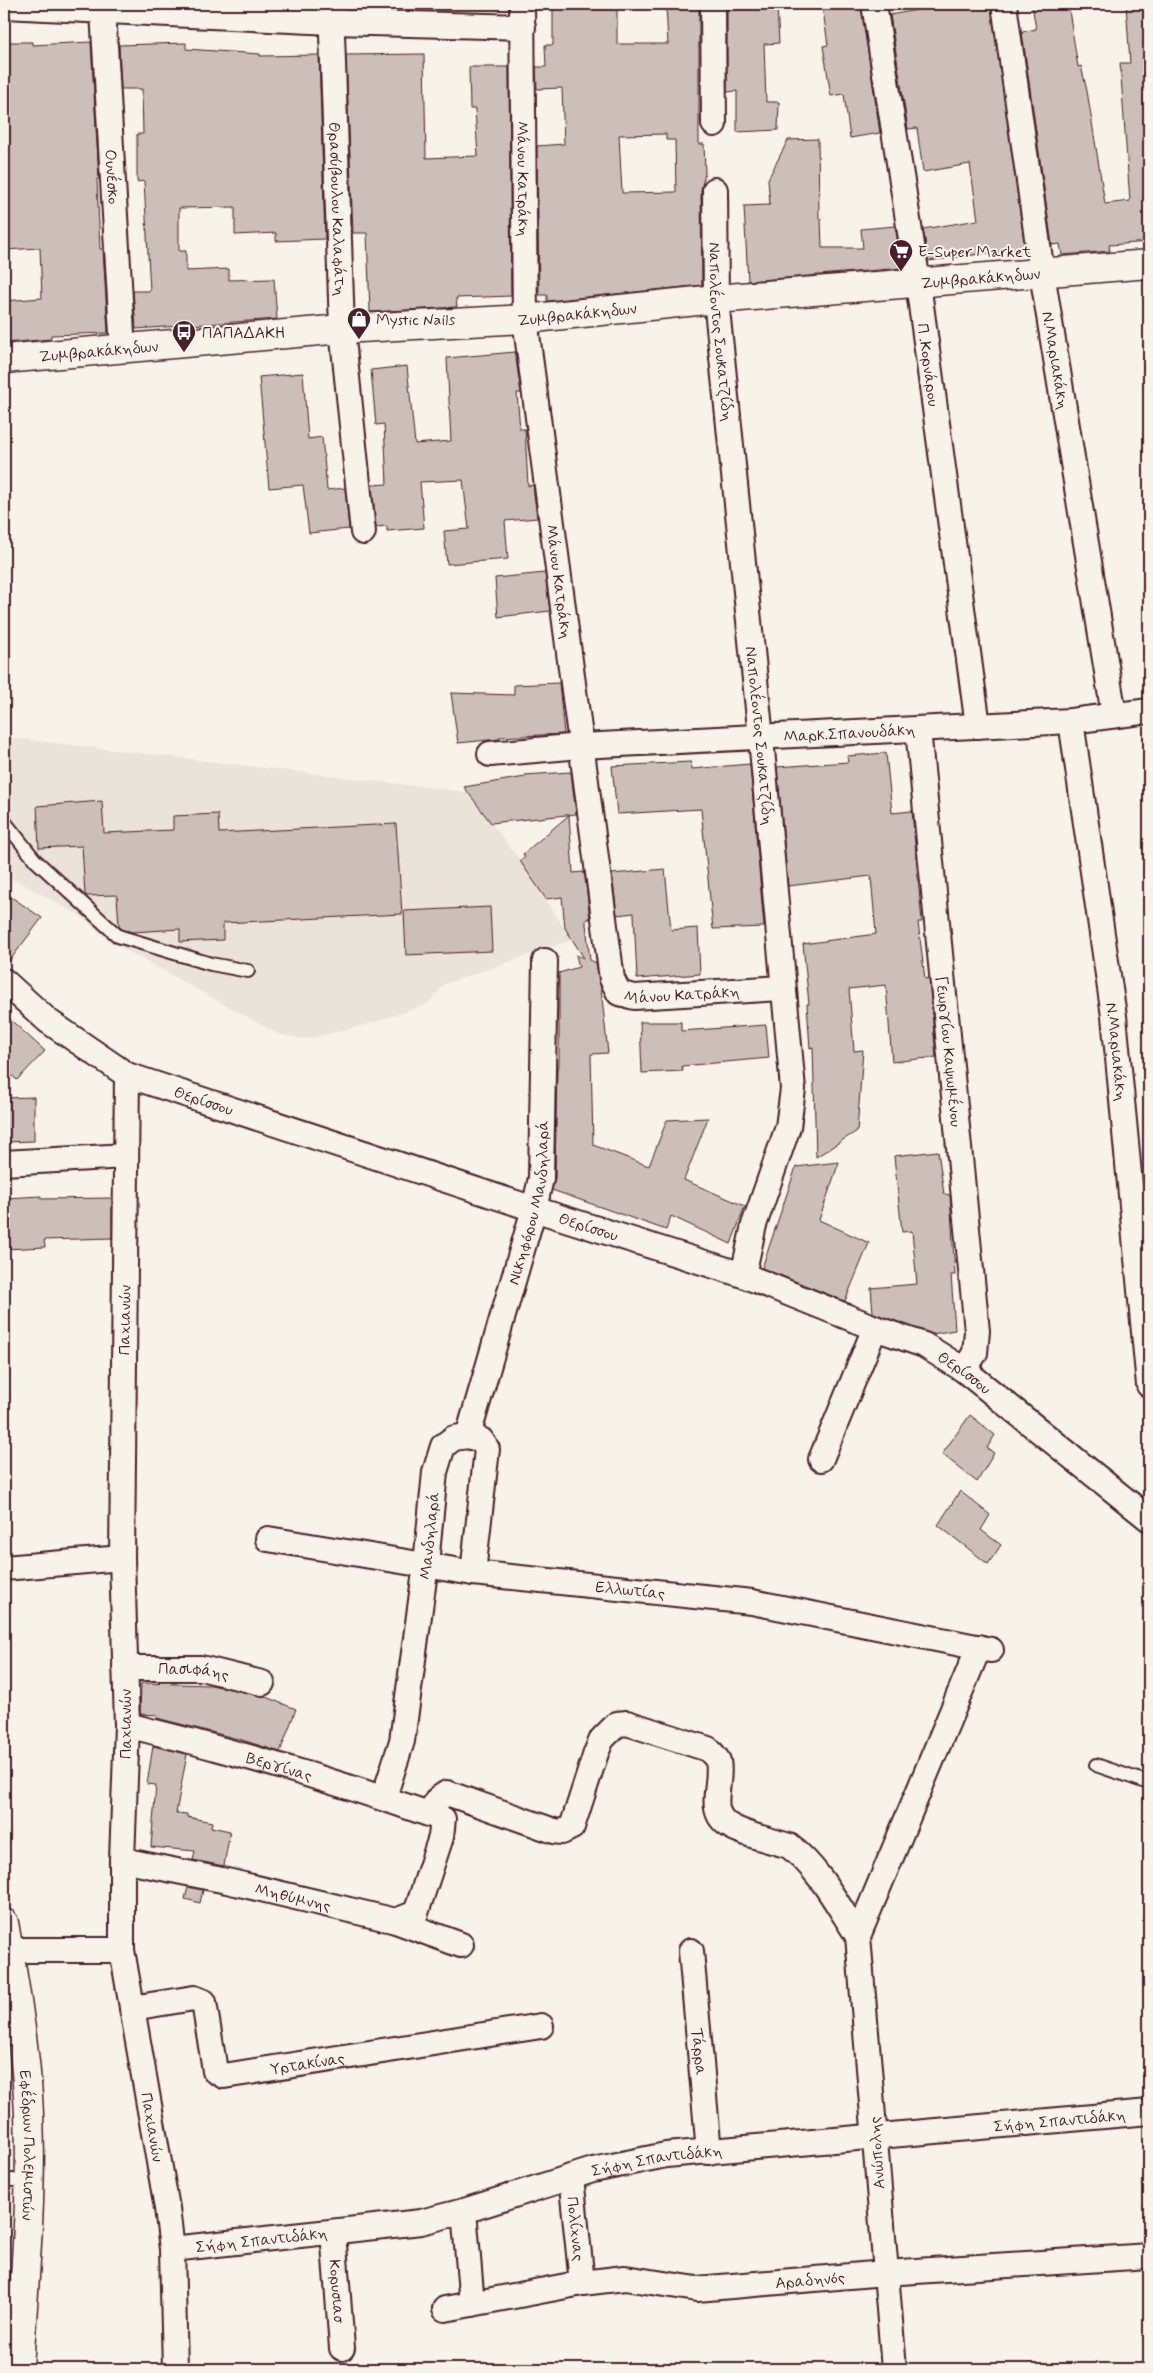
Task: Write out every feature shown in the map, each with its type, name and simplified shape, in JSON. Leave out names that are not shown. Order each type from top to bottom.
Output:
[{"type":"main road","name":"Ζυμβρακάκηδων","points":[[4,359],[123,350],[342,329],[525,319],[716,299],[1149,264]]},
{"type":"main road","name":"Εφέδρων Πολεμιστών","points":[[4,1924],[6,1950],[21,2024],[28,2097],[16,2180],[19,2369]]},
{"type":"street","name":"Μάνου Κατράκη","points":[[522,4],[525,319],[612,979],[619,993],[634,997],[782,988]]},
{"type":"street","points":[[713,4],[714,124]]},
{"type":"street","name":"Π .Κορνάρου","points":[[874,4],[918,283],[978,726]]},
{"type":"street","name":"Ν.Μαριακάκη","points":[[1004,4],[1042,273],[1114,714]]},
{"type":"street","points":[[4,6],[332,13],[523,27]]},
{"type":"street","name":"Ουνέσκο","points":[[103,8],[123,350]]},
{"type":"street","name":"Θρασύβουλου Καλαφάτη","points":[[332,13],[342,329],[363,532]]},
{"type":"street","name":"Ναπολέοντος Σουκατζίδη","points":[[715,190],[716,299],[793,1089],[788,1127],[754,1225],[743,1275]]},
{"type":"street","name":"Μαρκ.Σπανουδάκη","points":[[490,754],[581,746],[1071,721],[1149,711]]},
{"type":"street","name":"Ν.Μαριακάκη","points":[[1071,721],[1114,1016],[1149,1384]]},
{"type":"street","name":"Γεωργίου Καψωμένου","points":[[918,729],[977,1331],[975,1353],[964,1370]]},
{"type":"street","name":"Νικηφόρου Μανδηλαρά","points":[[468,1436],[534,1209],[541,1178],[545,962]]},
{"type":"street","name":"Θερίσσου","points":[[4,981],[48,1021],[127,1076],[743,1275],[875,1328],[924,1345],[964,1370],[1145,1508]]},
{"type":"street","name":"Παχιανών","points":[[127,1076],[122,1558],[127,1725],[122,1860],[122,1950],[168,2208],[172,2249],[175,2369]]},
{"type":"street","points":[[4,1163],[126,1156]]},
{"type":"street","points":[[822,1459],[875,1328]]},
{"type":"street","points":[[468,1436],[480,1440],[487,1449],[473,1573]]},
{"type":"street","name":"Μανδηλαρά","points":[[384,1798],[402,1741],[426,1564],[435,1472],[442,1446],[454,1438],[468,1436]]},
{"type":"street","name":"Ελλωτίας","points":[[268,1539],[473,1573],[752,1602],[985,1648],[858,1936]]},
{"type":"street","points":[[4,1568],[122,1558]]},
{"type":"street","name":"Πασιφάης","points":[[125,1668],[201,1668],[262,1683]]},
{"type":"street","points":[[396,1921],[416,1913],[441,1837],[442,1819],[429,1814],[438,1799],[447,1793],[554,1831],[562,1832],[572,1827],[602,1739],[617,1724],[627,1723],[708,1749],[717,1759],[719,1774],[716,1810],[722,1820],[731,1826],[790,1846],[813,1871],[858,1936]]},
{"type":"street","name":"Βεργίνας","points":[[127,1725],[237,1754],[384,1798],[429,1814]]},
{"type":"street","name":"Μηθύμνης","points":[[122,1860],[227,1881],[396,1921],[461,1945]]},
{"type":"street","name":"Ανώπολης","points":[[858,1936],[894,2369]]},
{"type":"street","points":[[6,1950],[122,1950]]},
{"type":"street","name":"Τάρρα","points":[[691,1951],[710,2152]]},
{"type":"street","name":"Υρτακίνας","points":[[132,2008],[194,1998],[204,2002],[215,2071],[224,2076],[541,2026]]},
{"type":"street","name":"Σήφη Σπαντιδάκη","points":[[172,2249],[421,2222],[464,2211],[571,2176],[666,2155],[1149,2112]]},
{"type":"street","name":"Πολίχνας","points":[[571,2176],[582,2283]]},
{"type":"street","points":[[464,2211],[472,2304]]},
{"type":"street","name":"Κορυσιασ","points":[[333,2232],[342,2348]]},
{"type":"street","name":"Αραδηνός","points":[[445,2309],[582,2283],[625,2278],[697,2290],[885,2273],[1149,2256]]},
{"type":"lane","points":[[4,821],[36,860],[118,936],[211,964],[248,971]]},
{"type":"lane","points":[[1096,1765],[1149,1783]]},
{"type":"shaded area","points":[[4,737],[468,792],[525,867],[572,940],[445,984],[428,1004],[369,1024],[306,1039],[280,1035],[111,942],[82,917],[21,883],[4,876]]},
{"type":"building","points":[[553,4],[617,4],[617,44],[668,44],[666,4],[699,4],[699,144],[704,144],[705,173],[701,190],[702,285],[547,301],[547,295],[539,295],[537,146],[564,144],[562,88],[537,89],[536,67],[546,67],[545,45],[553,45]],"holes":[[[666,134],[666,140],[675,140],[676,192],[622,193],[619,135]]]},
{"type":"building","points":[[822,4],[861,4],[880,133],[850,138],[844,94],[831,96],[823,46],[828,45]]},
{"type":"building","points":[[950,4],[991,4],[1025,248],[928,261],[923,229],[978,220],[970,164],[923,172],[917,128],[908,129],[890,15]]},
{"type":"building","points":[[1032,4],[1068,4],[1078,67],[1081,66],[1087,91],[1105,204],[1130,201],[1120,63],[1130,63],[1126,4],[1149,4],[1149,242],[1109,245],[1110,251],[1062,255],[1060,244],[1052,245],[1022,32],[1036,29]]},
{"type":"building","points":[[727,5],[777,5],[779,43],[764,44],[766,102],[779,102],[778,130],[737,132],[737,91],[727,92]]},
{"type":"building","points":[[4,42],[32,42],[32,45],[91,42],[99,179],[97,179],[100,249],[103,249],[108,333],[51,335],[51,339],[4,343],[4,301],[42,298],[40,248],[4,250]]},
{"type":"building","points":[[186,43],[186,49],[260,54],[260,56],[319,55],[325,239],[276,241],[276,233],[235,235],[235,207],[179,208],[179,251],[186,251],[186,271],[229,269],[229,280],[274,279],[277,319],[136,329],[133,291],[150,291],[144,181],[137,182],[137,134],[143,134],[142,89],[121,89],[119,45]]},
{"type":"building","points":[[424,54],[426,158],[478,156],[475,109],[470,109],[469,67],[509,67],[511,296],[456,298],[457,307],[370,312],[367,233],[353,233],[346,55]]},
{"type":"building","points":[[818,139],[819,219],[821,219],[822,248],[863,248],[861,229],[895,226],[902,268],[748,281],[744,206],[770,205],[768,179],[788,140]]},
{"type":"building","points":[[515,352],[521,393],[517,393],[520,429],[525,429],[528,486],[533,485],[537,518],[505,521],[508,559],[447,564],[444,531],[469,529],[463,480],[420,482],[424,528],[387,531],[387,526],[376,527],[372,485],[387,484],[384,424],[376,425],[371,370],[407,366],[415,444],[451,441],[447,358]]},
{"type":"building","points":[[303,373],[308,439],[322,437],[327,490],[345,488],[349,529],[309,533],[303,485],[269,488],[259,377]]},
{"type":"building","points":[[545,573],[550,611],[498,617],[495,578]]},
{"type":"building","points":[[559,683],[564,734],[499,737],[499,739],[458,743],[451,693],[514,695],[514,685]]},
{"type":"building","points":[[886,753],[892,813],[912,811],[922,922],[918,922],[925,979],[929,978],[936,1057],[892,1062],[886,985],[849,989],[854,1051],[863,1050],[857,1131],[816,1157],[813,1047],[810,1048],[807,1004],[809,1004],[803,944],[876,934],[871,876],[788,886],[777,767],[848,762],[847,756]]},
{"type":"building","points":[[691,762],[692,769],[750,764],[764,927],[713,929],[701,809],[617,814],[612,766]]},
{"type":"building","points":[[571,772],[576,814],[491,823],[464,787],[525,777],[525,775]]},
{"type":"building","points":[[102,801],[104,833],[173,830],[173,816],[218,814],[219,833],[396,824],[402,914],[223,923],[223,940],[180,942],[180,929],[132,932],[122,929],[119,926],[117,895],[87,896],[85,894],[82,846],[39,848],[37,806]]},
{"type":"building","points":[[569,815],[573,873],[583,872],[585,876],[590,919],[586,919],[586,924],[590,960],[596,963],[601,989],[608,1053],[591,1054],[593,1145],[649,1166],[667,1120],[708,1118],[684,1180],[745,1206],[731,1244],[671,1216],[666,1230],[552,1190],[555,1178],[557,1068],[559,1068],[559,973],[579,967],[576,955],[584,958],[565,928],[562,897],[546,899],[520,861],[525,857],[523,854]]},
{"type":"building","points":[[665,869],[671,930],[698,928],[700,974],[637,979],[634,913],[617,915],[612,874]]},
{"type":"building","points":[[4,892],[42,918],[4,968]]},
{"type":"building","points":[[490,907],[492,951],[406,955],[404,911]]},
{"type":"building","points":[[4,1014],[45,1051],[17,1080],[4,1069]]},
{"type":"building","points":[[640,1022],[681,1022],[681,1031],[766,1025],[769,1058],[682,1066],[683,1071],[642,1073]]},
{"type":"building","points":[[34,1097],[34,1141],[4,1142],[4,1098]]},
{"type":"building","points":[[938,1151],[944,1194],[950,1195],[955,1275],[951,1275],[955,1330],[932,1334],[873,1313],[871,1288],[917,1284],[912,1231],[902,1232],[894,1156]]},
{"type":"building","points":[[839,1162],[819,1220],[869,1243],[845,1301],[762,1268],[796,1167]]},
{"type":"building","points":[[41,1196],[41,1199],[112,1198],[112,1238],[44,1240],[45,1247],[5,1249],[6,1198]]},
{"type":"building","points":[[970,1415],[995,1435],[987,1448],[994,1453],[977,1482],[942,1454]]},
{"type":"building","points":[[960,1491],[990,1515],[981,1530],[1001,1545],[988,1564],[938,1525]]},
{"type":"building","points":[[141,1683],[211,1685],[263,1696],[296,1709],[280,1752],[157,1718],[158,1715],[140,1714]]},
{"type":"building","points":[[153,1746],[187,1754],[176,1813],[187,1814],[187,1817],[212,1822],[211,1827],[230,1831],[224,1866],[193,1860],[195,1851],[151,1847],[156,1785],[147,1784]]},
{"type":"building","points":[[188,1887],[203,1890],[200,1903],[185,1899]]},
{"type":"place","name":"E-Super Market","points":[[901,272]]},
{"type":"place","name":"Mystic Nails","points":[[359,340]]},
{"type":"place","name":"ΠΑΠΑΔΑΚΗ","points":[[184,353]]}]
